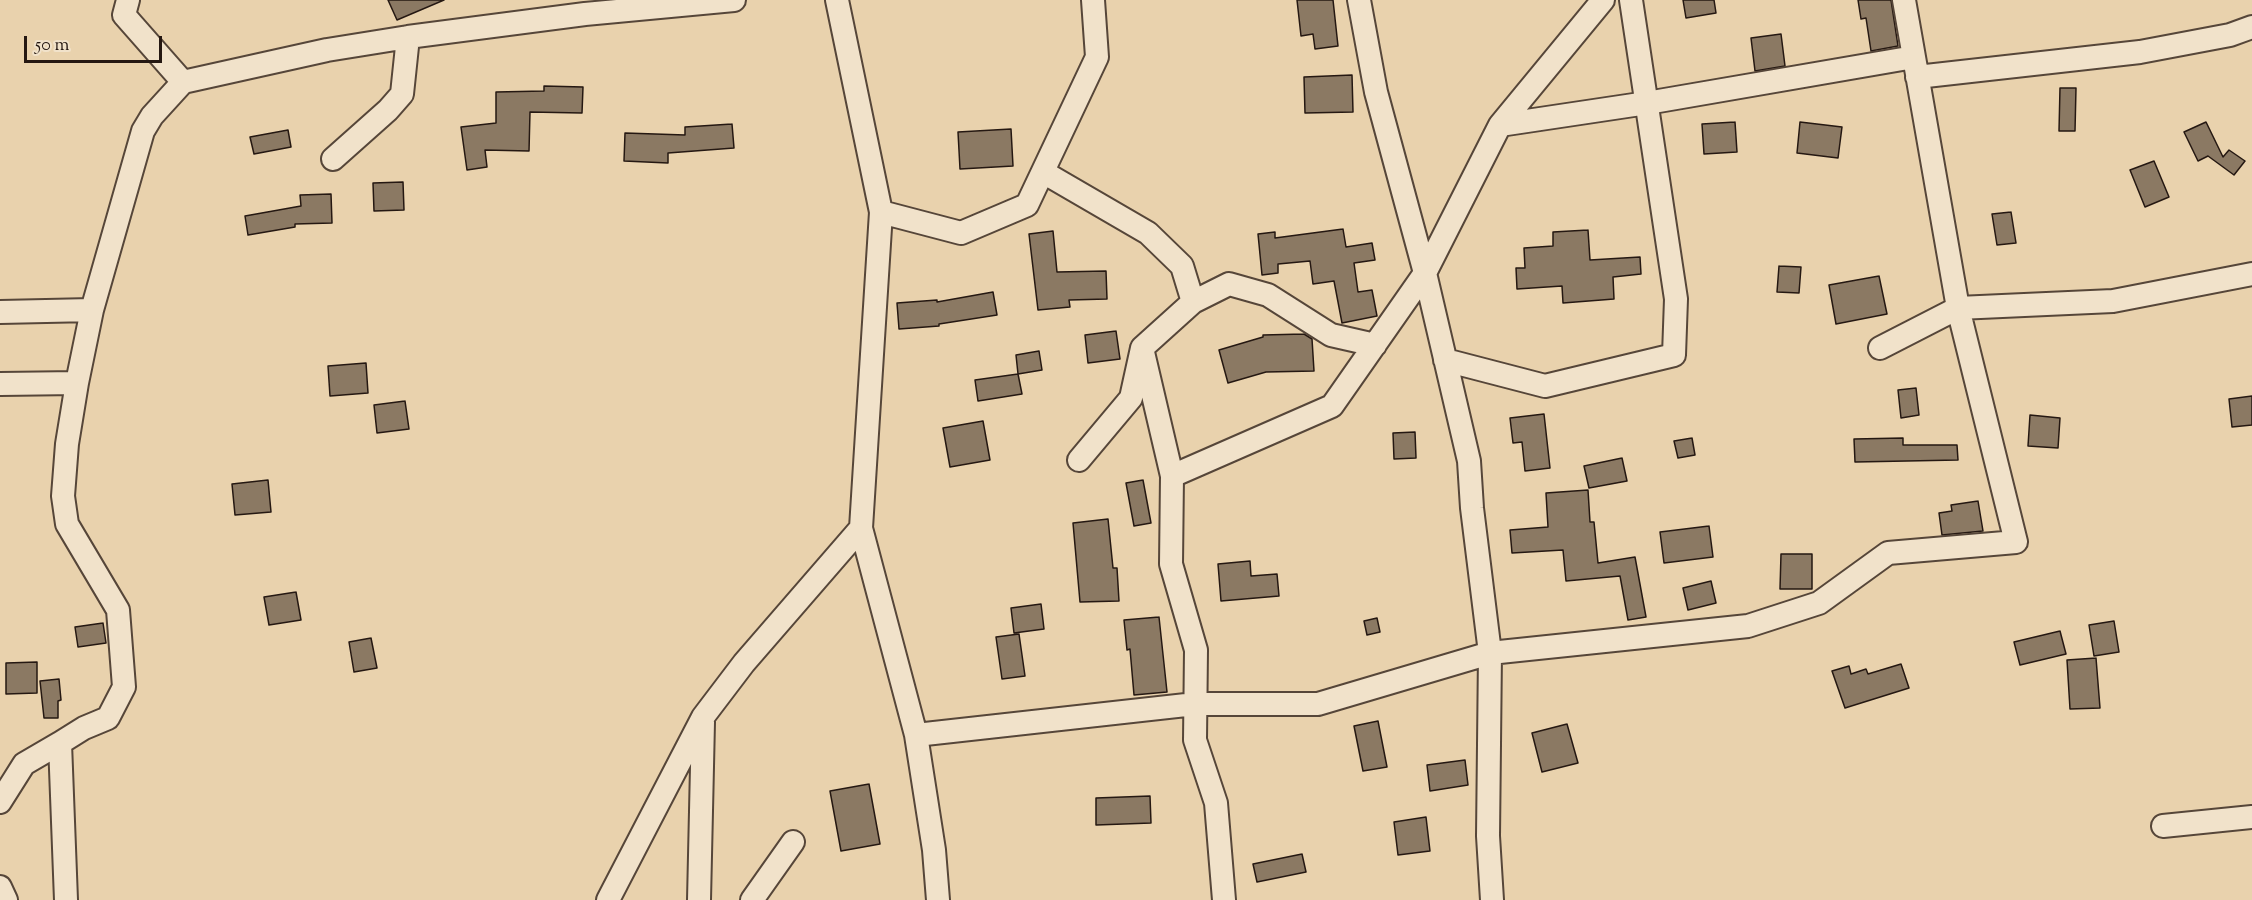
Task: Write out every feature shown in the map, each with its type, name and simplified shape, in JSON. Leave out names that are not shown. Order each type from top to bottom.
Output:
[{"type":"street","points":[[0,802],[24,764],[84,728],[108,718],[124,687],[117,610],[67,524],[63,496],[67,444],[92,310],[143,131],[152,116],[183,82],[327,50],[408,37],[585,14],[734,0]]},
{"type":"street","points":[[837,0],[881,212],[861,528],[916,735],[934,850],[938,900]]},
{"type":"street","points":[[881,212],[961,233],[1027,205],[1097,57],[1093,0]]},
{"type":"street","points":[[1359,0],[1376,92],[1425,273],[1469,461],[1472,508],[1490,653],[1488,836],[1492,900]]},
{"type":"street","points":[[1172,476],[1332,406],[1425,273],[1500,125],[1603,0]]},
{"type":"street","points":[[1445,360],[1545,386],[1674,355],[1676,299],[1631,0]]},
{"type":"street","points":[[916,735],[1195,704],[1318,704],[1490,653],[1748,626],[1819,603],[1888,553],[2016,542],[1958,308],[1904,0]]},
{"type":"street","points":[[121,5],[183,82]]},
{"type":"street","points":[[1500,125],[1915,67],[2139,52],[2230,35],[2252,27]]},
{"type":"street","points":[[333,159],[388,111],[402,94],[408,37]]},
{"type":"street","points":[[1043,172],[1148,233],[1182,266],[1193,302]]},
{"type":"street","points":[[1880,348],[1958,308],[2113,301],[2252,274]]},
{"type":"street","points":[[1079,460],[1131,398],[1142,348],[1193,302],[1229,284],[1268,295],[1331,335],[1375,345]]},
{"type":"street","points":[[0,312],[92,310]]},
{"type":"street","points":[[1142,348],[1172,476],[1171,564],[1196,650],[1195,740],[1216,803],[1224,900]]},
{"type":"street","points":[[0,384],[77,383]]},
{"type":"street","points":[[608,900],[703,717],[744,663],[861,528]]},
{"type":"street","points":[[699,900],[703,717]]},
{"type":"street","points":[[60,743],[66,900]]},
{"type":"street","points":[[2163,826],[2252,817]]},
{"type":"street","points":[[752,900],[793,842]]},
{"type":"street","points":[[0,887],[6,900]]},
{"type":"building","points":[[388,0],[444,0],[397,20]]},
{"type":"building","points":[[1297,0],[1333,0],[1338,46],[1315,49],[1313,34],[1301,36]]},
{"type":"building","points":[[1683,0],[1714,0],[1716,13],[1686,18]]},
{"type":"building","points":[[1858,0],[1891,0],[1898,46],[1871,51],[1866,18],[1861,19]]},
{"type":"building","points":[[1781,34],[1785,66],[1755,71],[1751,38]]},
{"type":"building","points":[[1352,75],[1353,112],[1305,113],[1304,77]]},
{"type":"building","points":[[544,86],[583,87],[582,113],[530,112],[529,151],[485,150],[487,167],[467,170],[461,127],[496,123],[496,92],[544,91]]},
{"type":"building","points":[[2060,88],[2076,88],[2075,131],[2059,131]]},
{"type":"building","points":[[1735,122],[1737,152],[1704,154],[1702,124]]},
{"type":"building","points":[[1800,122],[1842,127],[1838,158],[1797,153]]},
{"type":"building","points":[[2206,122],[2223,157],[2229,150],[2245,161],[2234,175],[2208,156],[2198,161],[2184,132]]},
{"type":"building","points":[[732,124],[734,148],[668,153],[668,163],[624,161],[625,133],[685,135],[685,127]]},
{"type":"building","points":[[1011,129],[1013,166],[960,169],[958,132]]},
{"type":"building","points":[[288,130],[291,147],[254,154],[250,137]]},
{"type":"building","points":[[2154,161],[2169,197],[2145,207],[2130,170]]},
{"type":"building","points":[[403,182],[404,210],[374,211],[373,183]]},
{"type":"building","points":[[331,194],[332,223],[295,224],[295,227],[248,235],[245,216],[301,206],[300,195]]},
{"type":"building","points":[[2011,212],[2016,243],[1997,245],[1992,214]]},
{"type":"building","points":[[1343,229],[1346,247],[1372,243],[1375,260],[1354,263],[1358,292],[1372,290],[1377,316],[1342,323],[1334,281],[1313,284],[1310,261],[1278,264],[1278,273],[1262,275],[1258,234],[1275,232],[1275,238]]},
{"type":"building","points":[[1588,230],[1590,260],[1640,257],[1641,274],[1613,277],[1614,299],[1563,303],[1562,286],[1517,289],[1516,268],[1525,268],[1524,248],[1553,246],[1553,232]]},
{"type":"building","points":[[1053,231],[1057,272],[1106,271],[1107,299],[1069,300],[1070,307],[1038,310],[1029,234]]},
{"type":"building","points":[[1779,266],[1801,267],[1799,293],[1777,292]]},
{"type":"building","points":[[1879,276],[1887,314],[1836,324],[1829,285]]},
{"type":"building","points":[[993,292],[997,315],[939,324],[939,326],[899,329],[897,303],[937,300],[937,302]]},
{"type":"building","points":[[1116,331],[1120,359],[1088,363],[1085,335]]},
{"type":"building","points":[[1304,334],[1312,339],[1314,371],[1266,372],[1228,383],[1219,350],[1263,337],[1263,335]]},
{"type":"building","points":[[1039,351],[1042,370],[1018,374],[1016,355]]},
{"type":"building","points":[[366,363],[368,393],[330,396],[328,366]]},
{"type":"building","points":[[1018,374],[1022,394],[978,401],[975,380]]},
{"type":"building","points":[[1916,388],[1919,415],[1901,418],[1898,390]]},
{"type":"building","points":[[2252,396],[2252,425],[2232,427],[2229,399]]},
{"type":"building","points":[[405,401],[409,429],[377,433],[374,405]]},
{"type":"building","points":[[1544,414],[1550,468],[1525,471],[1522,442],[1513,443],[1510,418]]},
{"type":"building","points":[[2030,415],[2060,418],[2058,448],[2028,446]]},
{"type":"building","points":[[983,421],[990,460],[950,467],[943,428]]},
{"type":"building","points":[[1415,432],[1416,458],[1394,459],[1393,433]]},
{"type":"building","points":[[1692,438],[1695,455],[1678,458],[1674,441]]},
{"type":"building","points":[[1903,438],[1903,445],[1957,445],[1958,460],[1855,462],[1854,439]]},
{"type":"building","points":[[1622,458],[1627,481],[1589,488],[1584,466]]},
{"type":"building","points":[[268,480],[271,512],[235,515],[232,484]]},
{"type":"building","points":[[1143,480],[1151,523],[1134,526],[1126,483]]},
{"type":"building","points":[[1588,490],[1590,522],[1594,522],[1598,563],[1635,557],[1646,617],[1628,620],[1620,576],[1566,581],[1563,550],[1512,553],[1510,530],[1548,527],[1546,493]]},
{"type":"building","points":[[1978,501],[1983,531],[1942,535],[1939,513],[1952,511],[1951,505]]},
{"type":"building","points":[[1108,519],[1113,568],[1117,568],[1119,601],[1080,602],[1073,523]]},
{"type":"building","points":[[1709,526],[1713,557],[1664,563],[1660,532]]},
{"type":"building","points":[[1781,554],[1812,554],[1812,589],[1780,589]]},
{"type":"building","points":[[1250,561],[1251,576],[1277,574],[1279,596],[1221,601],[1218,564]]},
{"type":"building","points":[[1711,581],[1716,603],[1688,610],[1683,588]]},
{"type":"building","points":[[296,592],[301,620],[269,625],[264,597]]},
{"type":"building","points":[[1041,604],[1044,629],[1014,633],[1011,608]]},
{"type":"building","points":[[1159,617],[1167,692],[1134,695],[1130,649],[1127,650],[1124,620]]},
{"type":"building","points":[[1377,618],[1380,632],[1367,635],[1364,621]]},
{"type":"building","points":[[2114,621],[2119,652],[2094,656],[2089,625]]},
{"type":"building","points":[[103,623],[106,643],[78,647],[75,627]]},
{"type":"building","points":[[2060,631],[2066,654],[2020,665],[2014,642]]},
{"type":"building","points":[[1019,634],[1025,676],[1002,679],[996,637]]},
{"type":"building","points":[[371,638],[377,668],[354,672],[349,642]]},
{"type":"building","points":[[2096,658],[2100,708],[2070,709],[2067,660]]},
{"type":"building","points":[[37,662],[37,693],[6,694],[6,663]]},
{"type":"building","points":[[1901,664],[1909,688],[1845,708],[1832,671],[1849,666],[1851,674],[1866,669],[1868,674]]},
{"type":"building","points":[[59,679],[61,700],[58,701],[58,718],[44,718],[40,681]]},
{"type":"building","points":[[1378,721],[1387,767],[1363,771],[1354,726]]},
{"type":"building","points":[[1567,724],[1578,763],[1542,772],[1532,733]]},
{"type":"building","points":[[1465,760],[1468,785],[1430,791],[1427,765]]},
{"type":"building","points":[[869,784],[880,844],[841,851],[830,791]]},
{"type":"building","points":[[1150,796],[1151,823],[1096,825],[1096,798]]},
{"type":"building","points":[[1426,817],[1430,851],[1398,855],[1394,822]]},
{"type":"building","points":[[1302,854],[1306,872],[1257,882],[1253,864]]}]
